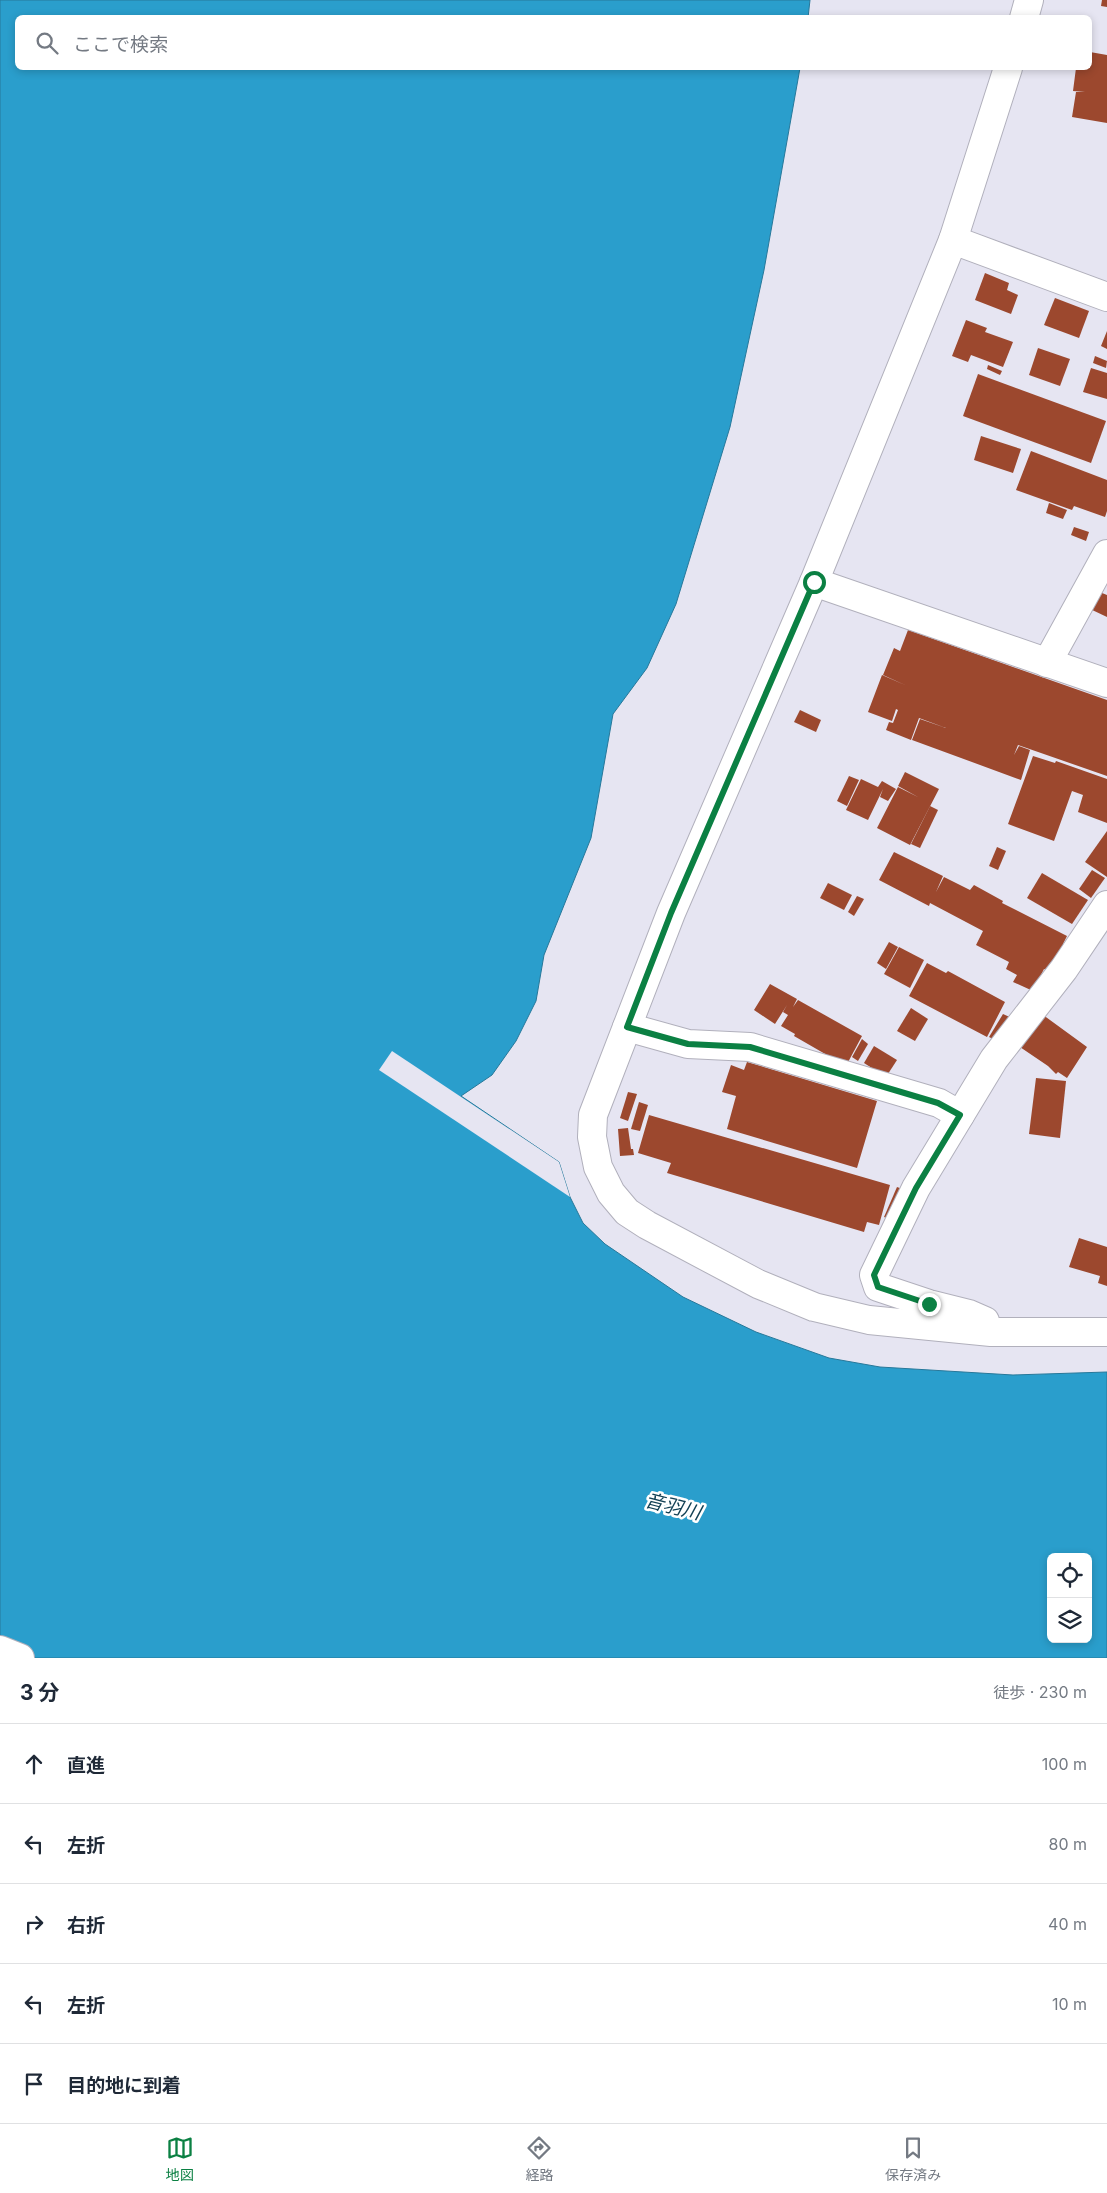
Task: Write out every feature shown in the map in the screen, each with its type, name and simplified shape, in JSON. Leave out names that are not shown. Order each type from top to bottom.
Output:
[{"type":"street","points":[[1025,15],[1029,0]]},
{"type":"street","points":[[1007,70],[953,240],[814,582],[671,913],[593,1115],[592,1137],[598,1166],[611,1193],[627,1212],[647,1225],[758,1284],[814,1307],[869,1320],[991,1332],[1107,1332]]},
{"type":"street","points":[[953,240],[1107,297]]},
{"type":"street","points":[[1047,663],[1107,554]]},
{"type":"street","points":[[814,582],[1107,683]]},
{"type":"street","points":[[991,1332],[984,1320],[970,1314],[929,1304],[878,1287],[874,1275],[916,1188],[994,1059],[1064,969],[1107,906]]},
{"type":"street","points":[[627,1027],[688,1044],[750,1047],[938,1103],[960,1115]]},
{"type":"street","points":[[0,1650],[20,1658]]},
{"type":"water","name":"音羽川","points":[[0,0],[810,0],[808,15],[15,15],[15,70],[800,70],[764,270],[730,427],[676,604],[647,668],[613,714],[591,838],[544,955],[536,1001],[516,1041],[492,1075],[461,1096],[559,1162],[570,1197],[583,1223],[605,1244],[683,1297],[756,1332],[829,1358],[880,1367],[1013,1375],[1107,1372],[1107,1658],[0,1658]]},
{"type":"pier","points":[[392,1051],[559,1162],[570,1197],[379,1070]]},
{"type":"building","points":[[1102,0],[1107,0],[1107,7],[1101,6]]},
{"type":"building","points":[[1092,52],[1107,55],[1107,123],[1072,117],[1076,92],[1085,92],[1073,91],[1076,70],[1092,70]]},
{"type":"building","points":[[985,273],[1009,283],[1007,290],[1018,295],[1011,314],[975,300]]},
{"type":"building","points":[[1055,298],[1089,311],[1079,338],[1044,325]]},
{"type":"building","points":[[966,320],[987,328],[985,332],[1013,342],[1003,367],[971,355],[968,362],[952,356]]},
{"type":"building","points":[[1107,331],[1107,349],[1101,346]]},
{"type":"building","points":[[1038,348],[1070,359],[1060,386],[1029,375]]},
{"type":"building","points":[[1095,356],[1107,361],[1106,368],[1093,363]]},
{"type":"building","points":[[988,365],[1002,371],[1000,375],[987,369]]},
{"type":"building","points":[[1091,368],[1107,373],[1107,399],[1083,392]]},
{"type":"building","points":[[978,374],[1106,421],[1091,463],[963,416]]},
{"type":"building","points":[[981,436],[1021,449],[1013,473],[974,460]]},
{"type":"building","points":[[1031,451],[1107,480],[1107,511],[1105,517],[1074,506],[1072,510],[1016,490]]},
{"type":"building","points":[[1049,503],[1067,510],[1063,519],[1046,513]]},
{"type":"building","points":[[1074,527],[1089,532],[1086,541],[1071,535]]},
{"type":"building","points":[[1097,591],[1107,595],[1107,617],[1088,608]]},
{"type":"building","points":[[908,630],[1107,700],[1107,776],[1018,745],[1014,755],[1019,746],[1030,750],[1021,780],[912,740],[920,719],[946,728],[919,718],[911,740],[886,730],[889,722],[893,723],[898,710],[896,709],[892,721],[868,712],[882,675],[905,685],[883,675],[894,648],[900,651]]},
{"type":"building","points":[[800,710],[821,720],[816,732],[794,722]]},
{"type":"building","points":[[1033,756],[1055,763],[1056,761],[1107,779],[1107,823],[1078,812],[1083,795],[1072,791],[1054,841],[1008,824]]},
{"type":"building","points":[[905,772],[939,789],[910,845],[877,828],[898,787],[918,797],[898,786]]},
{"type":"building","points":[[849,776],[859,780],[847,806],[837,801]]},
{"type":"building","points":[[861,779],[878,787],[882,781],[896,789],[888,801],[880,797],[883,789],[868,820],[846,810]]},
{"type":"building","points":[[930,806],[938,810],[920,848],[911,844]]},
{"type":"building","points":[[1107,831],[1107,877],[1085,862]]},
{"type":"building","points":[[997,847],[1006,851],[998,870],[989,866]]},
{"type":"building","points":[[894,852],[943,876],[936,892],[944,877],[970,890],[974,885],[1003,901],[1002,903],[1067,936],[1063,944],[1068,948],[1049,971],[1044,969],[1033,991],[1013,982],[1017,975],[1006,969],[1009,962],[976,945],[983,931],[930,903],[929,906],[879,880]]},
{"type":"building","points":[[1092,870],[1105,878],[1091,898],[1079,889]]},
{"type":"building","points":[[1042,873],[1088,900],[1072,924],[1027,898]]},
{"type":"building","points":[[828,883],[852,895],[844,910],[820,898]]},
{"type":"building","points":[[857,896],[864,899],[854,916],[848,912]]},
{"type":"building","points":[[889,942],[898,947],[886,969],[877,963]]},
{"type":"building","points":[[899,947],[924,960],[910,988],[884,974]]},
{"type":"building","points":[[927,963],[946,973],[948,971],[1005,1002],[987,1037],[909,996]]},
{"type":"building","points":[[770,984],[797,999],[793,1007],[798,1000],[862,1036],[846,1066],[794,1036],[795,1034],[781,1026],[788,1015],[783,1012],[787,1005],[775,1024],[754,1010]]},
{"type":"building","points":[[911,1008],[928,1019],[915,1041],[897,1031]]},
{"type":"building","points":[[1039,1012],[1087,1047],[1067,1078],[1058,1072],[1056,1074],[1048,1066],[1017,1045]]},
{"type":"building","points":[[1003,1014],[1014,1019],[997,1041],[989,1037]]},
{"type":"building","points":[[862,1039],[868,1044],[858,1061],[852,1057]]},
{"type":"building","points":[[874,1046],[897,1060],[886,1077],[864,1063]]},
{"type":"building","points":[[747,1062],[877,1101],[857,1168],[727,1129],[736,1096],[722,1092],[731,1065],[744,1070]]},
{"type":"building","points":[[1036,1078],[1066,1081],[1060,1138],[1029,1134]]},
{"type":"building","points":[[628,1092],[637,1094],[628,1121],[620,1118]]},
{"type":"building","points":[[639,1102],[648,1105],[640,1131],[631,1129]]},
{"type":"building","points":[[649,1115],[890,1185],[879,1225],[867,1222],[864,1232],[667,1173],[671,1163],[638,1153]]},
{"type":"building","points":[[628,1128],[631,1149],[633,1149],[634,1155],[620,1156],[618,1129]]},
{"type":"building","points":[[897,1187],[905,1190],[892,1220],[884,1217]]},
{"type":"building","points":[[1079,1238],[1107,1247],[1107,1286],[1098,1283],[1100,1276],[1069,1267]]},
{"type":"route","points":[[814,582],[671,913],[627,1027],[688,1044],[750,1047],[938,1103],[960,1115],[916,1188],[874,1275],[878,1287],[929,1304]]}]
